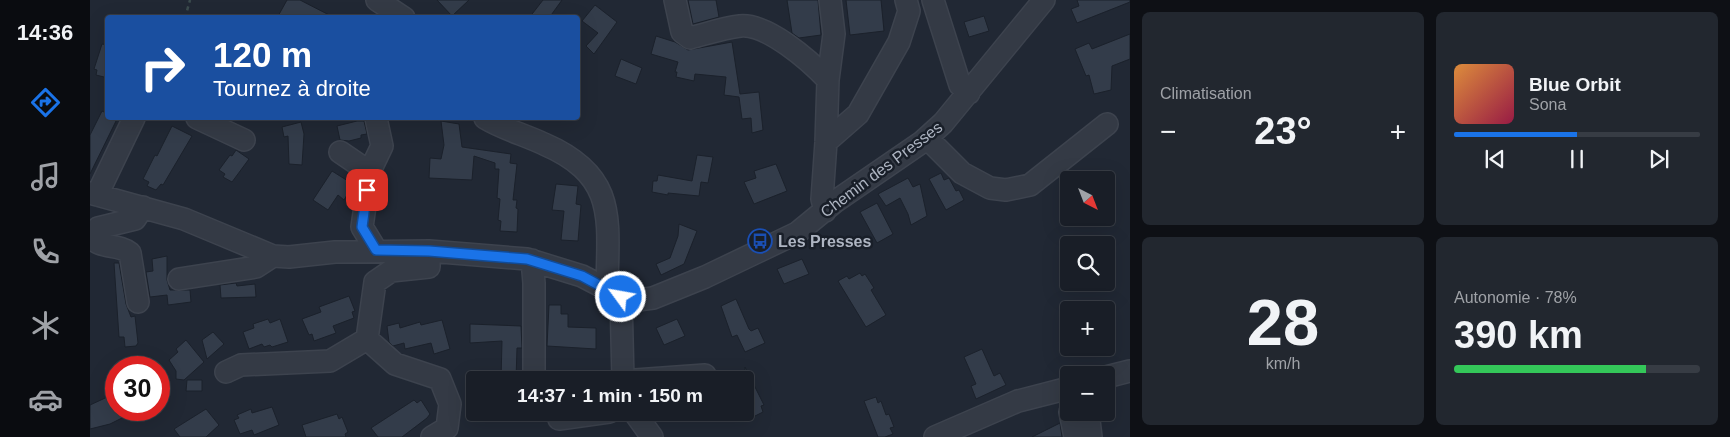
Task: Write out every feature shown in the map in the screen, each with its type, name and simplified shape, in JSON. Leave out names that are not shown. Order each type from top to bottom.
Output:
[{"type":"street","points":[[377,0],[400,15]]},
{"type":"street","points":[[675,0],[682,32],[690,38],[741,26],[756,28],[809,60],[828,80]]},
{"type":"street","points":[[824,211],[822,199],[828,80],[834,34],[830,0]]},
{"type":"street","points":[[826,142],[858,114],[899,42],[909,11],[906,0]]},
{"type":"street","points":[[933,0],[960,85],[969,92]]},
{"type":"street","name":"Chemin des Presses","points":[[273,256],[289,258],[376,250],[429,251],[532,260],[582,276],[614,293],[640,301],[669,293],[797,233],[836,201],[927,138],[969,92],[1044,0]]},
{"type":"street","points":[[133,120],[94,194],[184,219],[273,256]]},
{"type":"street","points":[[201,120],[244,140]]},
{"type":"street","points":[[376,120],[382,146],[370,171],[362,227],[376,250]]},
{"type":"street","points":[[492,120],[564,153],[577,162],[596,182],[606,205],[622,371]]},
{"type":"street","points":[[927,138],[962,173],[990,188],[1006,190],[1030,185],[1107,124]]},
{"type":"street","points":[[340,152],[362,167],[350,252]]},
{"type":"street","points":[[138,302],[130,254],[125,248],[100,244],[90,236],[98,228],[135,219],[143,207]]},
{"type":"street","points":[[367,339],[374,282],[391,271],[429,267],[429,251]]},
{"type":"street","points":[[180,279],[256,267],[273,256]]},
{"type":"street","points":[[532,260],[534,283],[534,371]]},
{"type":"street","points":[[226,372],[241,365],[330,361],[367,339]]},
{"type":"street","points":[[367,339],[395,364],[440,379],[450,404],[447,428],[432,437]]},
{"type":"street","points":[[1115,375],[1130,371]]},
{"type":"street","points":[[935,437],[1018,402],[1060,396]]},
{"type":"street","points":[[640,421],[652,437]]},
{"type":"street","points":[[1072,421],[1075,437]]},
{"type":"street","points":[[1089,421],[1092,437]]},
{"type":"path","points":[[187,15],[190,0]]},
{"type":"building","points":[[287,0],[300,0],[329,15],[279,15]]},
{"type":"building","points":[[437,0],[469,0],[453,15]]},
{"type":"building","points":[[543,0],[562,0],[551,15],[531,15]]},
{"type":"building","points":[[688,0],[716,0],[719,17],[693,24]]},
{"type":"building","points":[[787,0],[818,0],[821,35],[799,38],[792,33]]},
{"type":"building","points":[[846,0],[881,0],[884,31],[850,35]]},
{"type":"building","points":[[1077,0],[1130,0],[1130,2],[1077,23],[1071,9],[1079,6]]},
{"type":"building","points":[[595,5],[617,22],[594,54],[586,46],[598,33],[582,21]]},
{"type":"building","points":[[984,16],[989,31],[969,37],[964,22]]},
{"type":"building","points":[[1130,34],[1130,59],[1112,66],[1111,90],[1094,94],[1089,75],[1086,76],[1075,49],[1089,43],[1092,49]]},
{"type":"building","points":[[656,36],[675,42],[688,50],[732,42],[740,94],[759,92],[763,130],[752,133],[751,118],[742,119],[739,97],[724,95],[726,77],[695,74],[694,81],[676,77],[677,72],[675,72],[678,62],[651,54]]},
{"type":"building","points":[[102,44],[105,44],[105,77],[96,75],[97,70],[94,69]]},
{"type":"building","points":[[621,59],[642,68],[636,84],[615,76]]},
{"type":"building","points":[[102,111],[105,112],[105,120],[117,120],[90,174],[90,135]]},
{"type":"building","points":[[364,121],[367,134],[361,135],[361,138],[349,141],[340,140],[337,126]]},
{"type":"building","points":[[441,121],[459,124],[462,147],[511,154],[510,163],[517,164],[513,200],[517,200],[517,232],[500,231],[501,221],[498,220],[500,199],[497,198],[499,169],[495,169],[495,163],[474,156],[472,180],[429,178],[430,158],[441,159],[444,145]]},
{"type":"building","points":[[301,122],[304,134],[302,165],[289,164],[288,136],[284,137],[282,127]]},
{"type":"building","points":[[172,126],[192,136],[163,185],[161,184],[156,190],[147,186],[149,182],[143,179]]},
{"type":"building","points":[[236,150],[249,159],[232,182],[223,177],[225,174],[219,170]]},
{"type":"building","points":[[697,155],[713,157],[708,183],[701,182],[699,196],[668,193],[668,195],[652,192],[653,181],[657,181],[658,175],[692,181]]},
{"type":"building","points":[[776,164],[787,191],[754,204],[744,182],[756,178],[754,171]]},
{"type":"building","points":[[332,171],[348,181],[347,195],[344,200],[338,195],[328,210],[313,200]]},
{"type":"building","points":[[941,173],[944,180],[949,178],[956,191],[959,190],[964,200],[946,210],[929,179]]},
{"type":"building","points":[[908,178],[913,187],[920,184],[927,216],[911,225],[900,198],[886,206],[878,194]]},
{"type":"building","points":[[556,184],[578,186],[576,204],[581,205],[578,241],[561,240],[564,211],[552,210]]},
{"type":"building","points":[[877,203],[893,234],[877,243],[860,212]]},
{"type":"building","points":[[679,224],[697,231],[684,264],[661,275],[656,264],[670,258],[678,236]]},
{"type":"building","points":[[167,256],[167,280],[170,290],[190,290],[191,302],[168,305],[167,295],[150,297],[146,272],[153,271],[152,259]]},
{"type":"building","points":[[802,259],[809,274],[784,284],[777,269]]},
{"type":"building","points":[[114,263],[119,263],[126,304],[131,317],[135,316],[138,343],[136,346],[125,347],[124,337],[119,337]]},
{"type":"building","points":[[860,273],[862,276],[865,274],[874,288],[871,290],[886,315],[866,327],[838,281],[847,276],[849,279]]},
{"type":"building","points":[[236,283],[237,286],[255,284],[256,297],[221,298],[220,285]]},
{"type":"building","points":[[349,296],[355,311],[352,312],[354,318],[333,326],[336,333],[314,341],[312,334],[309,335],[302,319],[321,312],[319,307]]},
{"type":"building","points":[[736,299],[749,329],[751,331],[758,328],[765,343],[745,352],[737,335],[732,337],[721,306]]},
{"type":"building","points":[[549,305],[561,305],[561,314],[568,314],[568,327],[596,328],[596,349],[547,346]]},
{"type":"building","points":[[268,319],[270,323],[280,319],[288,342],[272,347],[270,345],[264,347],[262,344],[249,349],[243,332],[254,328],[253,324]]},
{"type":"building","points":[[677,319],[685,336],[664,345],[656,328]]},
{"type":"building","points":[[442,320],[450,349],[434,354],[431,343],[405,349],[404,343],[393,346],[389,342],[387,326],[399,323],[400,328],[420,322],[421,325]]},
{"type":"building","points":[[470,324],[521,326],[522,348],[517,348],[516,371],[501,371],[502,341],[470,343]]},
{"type":"building","points":[[213,332],[224,344],[207,359],[202,340]]},
{"type":"building","points":[[186,340],[204,362],[184,380],[176,379],[176,371],[170,362],[170,359],[178,352],[176,349]]},
{"type":"building","points":[[982,349],[994,376],[1000,373],[1006,385],[976,399],[971,386],[976,384],[964,357]]},
{"type":"building","points":[[187,380],[202,380],[202,391],[186,391]]},
{"type":"building","points":[[754,385],[764,405],[761,406],[763,412],[754,416]]},
{"type":"building","points":[[876,397],[878,403],[881,401],[886,415],[889,414],[894,427],[890,428],[893,434],[885,437],[878,437],[864,401]]},
{"type":"building","points":[[105,398],[105,421],[116,421],[90,429],[90,405]]},
{"type":"building","points":[[414,400],[417,403],[421,400],[430,414],[427,418],[402,437],[378,437],[371,428]]},
{"type":"building","points":[[272,407],[279,425],[254,435],[252,430],[240,434],[234,420],[239,418],[237,415],[251,409],[252,413]]},
{"type":"building","points":[[206,409],[219,425],[206,437],[180,437],[174,429]]},
{"type":"building","points":[[337,414],[339,419],[342,417],[348,432],[345,434],[346,437],[306,437],[302,425]]},
{"type":"building","points":[[1060,423],[1062,437],[1032,437]]},
{"type":"place","name":"Les Presses","points":[[760,241]]},
{"type":"route","points":[[367,190],[362,227],[376,250],[429,251],[527,259],[582,276],[621,297]]}]
